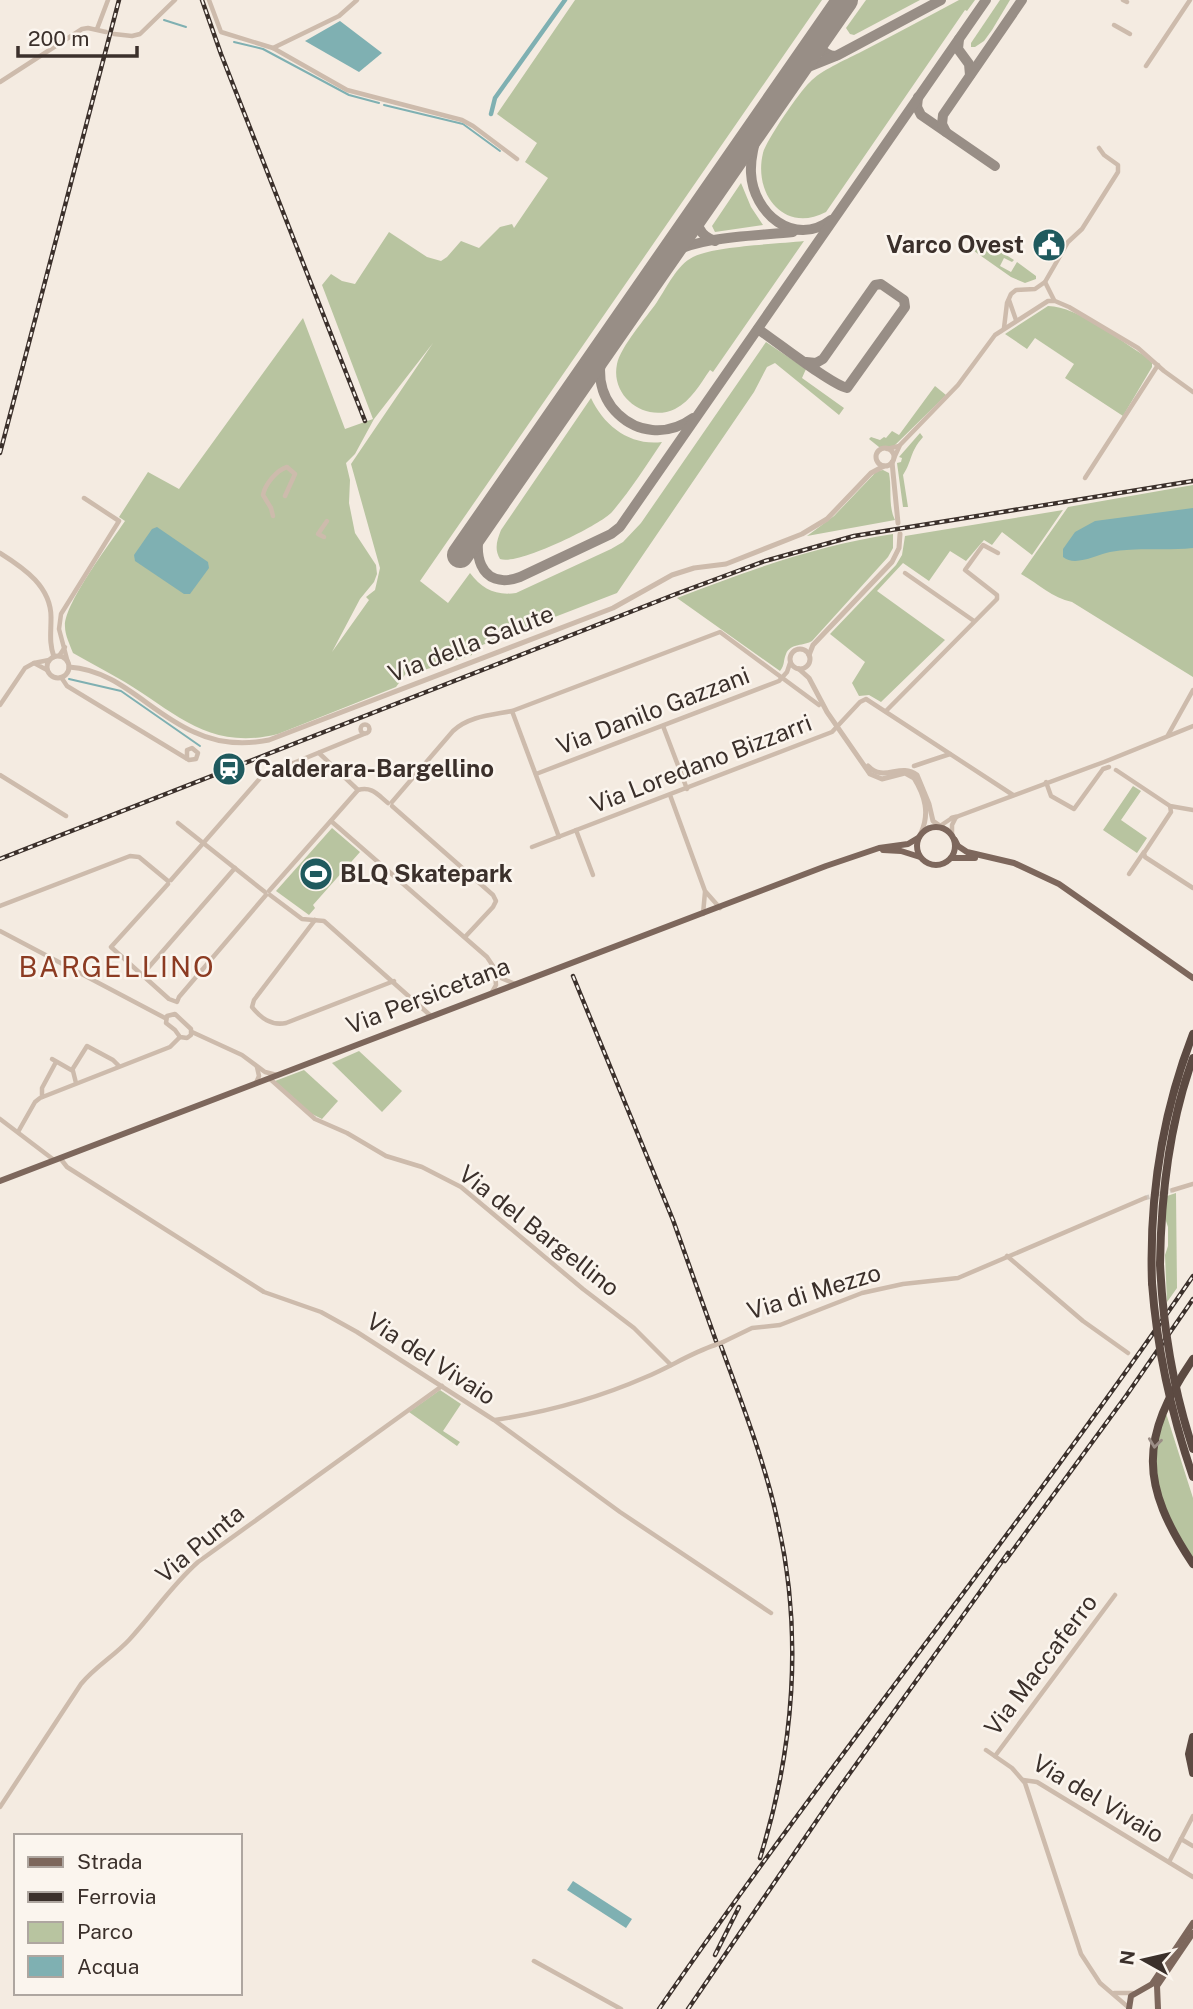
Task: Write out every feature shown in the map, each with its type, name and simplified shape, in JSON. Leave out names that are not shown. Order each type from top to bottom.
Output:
[{"type":"highway","points":[[1193,1034],[1171,1099],[1160,1153],[1152,1231],[1152,1283],[1157,1336],[1167,1391],[1193,1477]]},
{"type":"highway","points":[[1193,1058],[1177,1111],[1166,1166],[1160,1231],[1160,1264],[1168,1349],[1175,1388],[1193,1449]]},
{"type":"highway","points":[[1193,1359],[1173,1389],[1162,1412],[1155,1439],[1153,1470],[1157,1495],[1166,1519],[1193,1564]]},
{"type":"highway","points":[[1193,1737],[1189,1754],[1193,1773]]},
{"type":"main road","points":[[988,858],[950,859],[937,865],[928,863],[921,857],[917,846],[920,835],[929,827],[940,826],[962,850],[1021,866],[1059,884],[1193,978]]},
{"type":"main road","name":"Via Persicetana","points":[[0,1181],[753,894],[871,851],[908,844],[920,835]]},
{"type":"main road","points":[[950,859],[955,850],[953,838]]},
{"type":"main road","name":"Via Persicetana","points":[[871,851],[901,851],[921,857]]},
{"type":"main road","points":[[1128,2008],[1129,1999],[1156,1978],[1193,1923]]},
{"type":"main road","points":[[1158,2009],[1157,1986],[1193,1933]]},
{"type":"main road","points":[[1143,1990],[1151,1992],[1157,1998]]},
{"type":"street","points":[[97,29],[108,0]]},
{"type":"street","points":[[114,34],[140,34],[175,0]]},
{"type":"street","points":[[209,0],[220,32],[273,48],[346,90],[467,122],[517,159]]},
{"type":"street","points":[[273,48],[339,16],[357,0]]},
{"type":"street","points":[[1146,66],[1190,0]]},
{"type":"street","points":[[1114,25],[1130,34]]},
{"type":"street","points":[[0,82],[82,29],[106,32]]},
{"type":"street","points":[[1004,328],[1010,296],[1016,290],[1035,289],[1045,282],[1068,242],[1082,229],[1118,172],[1118,165],[1099,148]]},
{"type":"street","points":[[1045,282],[1055,301],[1138,348],[1193,392]]},
{"type":"street","points":[[1010,296],[1009,303],[1015,321]]},
{"type":"street","points":[[889,463],[900,445],[951,393],[991,340],[1004,328],[1045,302],[1055,301]]},
{"type":"street","points":[[1006,308],[1010,319],[1015,321]]},
{"type":"street","points":[[1085,478],[1158,365]]},
{"type":"street","points":[[889,463],[876,461],[877,452],[900,445]]},
{"type":"street","points":[[887,449],[892,452],[889,463],[893,474],[898,523]]},
{"type":"street","name":"Via della Salute","points":[[871,474],[876,461]]},
{"type":"street","name":"Via della Salute","points":[[54,658],[109,677],[184,727],[201,735],[237,743],[269,740],[613,608],[676,574],[694,568],[726,564],[802,534],[827,519],[871,474],[889,463]]},
{"type":"street","points":[[273,516],[263,495],[264,489],[281,469],[287,467],[295,474],[285,496]]},
{"type":"street","points":[[34,663],[52,676],[61,677],[67,672],[65,646],[59,629],[61,614],[119,521],[84,498]]},
{"type":"street","points":[[324,537],[318,534],[327,521]]},
{"type":"street","points":[[808,678],[813,645],[892,562],[899,548],[900,534]]},
{"type":"street","points":[[886,711],[998,597],[967,573],[966,568],[984,545],[998,553]]},
{"type":"street","points":[[0,553],[27,571],[44,592],[51,611],[50,641],[54,658]]},
{"type":"street","points":[[905,573],[974,621]]},
{"type":"street","points":[[391,803],[458,727],[484,716],[512,711],[720,632],[819,705]]},
{"type":"street","points":[[782,679],[787,672],[792,652],[813,645]]},
{"type":"street","points":[[47,670],[65,646]]},
{"type":"street","points":[[800,648],[810,655]]},
{"type":"street","points":[[0,705],[25,668],[54,658]]},
{"type":"street","points":[[790,663],[808,678],[867,771],[885,779],[905,773],[914,778],[927,810],[920,835]]},
{"type":"street","points":[[787,672],[808,664]]},
{"type":"street","points":[[61,677],[74,691],[178,754],[187,759],[195,760],[198,753],[192,748],[178,754]]},
{"type":"street","name":"Via Danilo Gazzani","points":[[536,774],[782,679]]},
{"type":"street","points":[[1168,736],[1193,690]]},
{"type":"street","points":[[838,727],[863,700],[870,700],[1013,795]]},
{"type":"street","points":[[512,711],[559,837]]},
{"type":"street","points":[[663,726],[687,789]]},
{"type":"street","points":[[850,744],[874,772],[885,775],[906,769],[917,775],[933,821],[940,826],[954,817],[1193,726]]},
{"type":"street","name":"Via Loredano Bizzarri","points":[[532,847],[832,733],[838,727]]},
{"type":"street","points":[[177,1002],[169,999],[111,947],[261,776],[364,734]]},
{"type":"street","points":[[186,752],[187,759]]},
{"type":"street","points":[[319,753],[358,790]]},
{"type":"street","points":[[914,766],[951,754]]},
{"type":"street","points":[[1114,758],[1112,766],[1116,770]]},
{"type":"street","points":[[1104,762],[1170,806],[1193,810]]},
{"type":"street","points":[[1046,782],[1051,796],[1074,809],[1103,768],[1109,767]]},
{"type":"street","points":[[0,775],[66,816]]},
{"type":"street","points":[[165,1018],[169,1014],[175,1014],[179,997],[358,790],[373,790],[391,803],[494,895],[494,906],[465,937]]},
{"type":"street","points":[[670,795],[705,891],[720,908]]},
{"type":"street","points":[[1129,874],[1171,812],[1170,806]]},
{"type":"street","points":[[953,838],[954,817]]},
{"type":"street","points":[[331,821],[487,957],[504,981],[515,984]]},
{"type":"street","points":[[178,824],[302,919],[324,921],[431,1016]]},
{"type":"street","name":"Via Loredano Bizzarri","points":[[576,830],[593,875]]},
{"type":"street","points":[[1145,854],[1193,888]]},
{"type":"street","points":[[0,906],[134,855],[169,881]]},
{"type":"street","points":[[142,975],[235,868]]},
{"type":"street","points":[[703,914],[705,891]]},
{"type":"street","points":[[315,920],[254,1000],[252,1007],[263,1018],[275,1024],[286,1023],[394,981]]},
{"type":"street","points":[[0,930],[165,1018],[166,1023],[180,1037],[187,1038],[192,1031]]},
{"type":"street","points":[[492,992],[496,985],[495,971]]},
{"type":"street","name":"Via del Bargellino","points":[[175,1014],[192,1031],[242,1055],[273,1076],[315,1119],[347,1133],[386,1156],[422,1167],[461,1187],[634,1328],[671,1365]]},
{"type":"street","points":[[18,1132],[35,1102],[42,1097],[170,1047],[180,1037]]},
{"type":"street","points":[[72,1070],[87,1046],[120,1066]]},
{"type":"street","points":[[42,1097],[42,1088],[54,1060],[72,1070],[76,1083]]},
{"type":"street","points":[[256,1066],[259,1072],[256,1083]]},
{"type":"street","name":"Via del Vivaio","points":[[0,1119],[67,1167],[264,1292],[321,1312],[442,1386],[494,1420],[620,1512],[771,1613]]},
{"type":"street","points":[[1173,1190],[1193,1184]]},
{"type":"street","name":"Via di Mezzo","points":[[494,1420],[577,1403],[649,1376],[752,1328],[780,1325],[862,1293],[903,1284],[958,1278],[1145,1198]]},
{"type":"street","points":[[1006,1256],[1083,1321],[1128,1353]]},
{"type":"street","name":"Via Punta","points":[[0,1807],[81,1684],[96,1667],[129,1640],[183,1576],[198,1562],[442,1386]]},
{"type":"street","name":"Via Maccaferro","points":[[995,1756],[1115,1595]]},
{"type":"street","name":"Via del Vivaio","points":[[985,1750],[1012,1768],[1023,1780],[1037,1782],[1193,1877]]},
{"type":"street","points":[[1023,1780],[1034,1806],[1081,1954],[1097,1980],[1128,2008]]},
{"type":"street","points":[[1169,1862],[1193,1816]]},
{"type":"street","points":[[1181,1839],[1193,1846]]},
{"type":"street","points":[[534,1961],[621,2009]]},
{"type":"street","points":[[1112,1993],[1134,1993]]},
{"type":"green space","points":[[575,0],[822,0],[420,581],[448,603],[470,573],[490,590],[516,593],[623,542],[641,523],[766,342],[806,369],[802,378],[844,408],[839,415],[775,363],[767,367],[754,392],[617,593],[472,649],[472,655],[424,670],[421,667],[407,672],[396,687],[278,734],[253,738],[230,737],[210,732],[173,714],[73,653],[65,627],[66,617],[89,574],[125,521],[119,517],[148,472],[179,489],[303,318],[345,429],[373,419],[322,285],[331,274],[342,281],[355,284],[389,232],[427,257],[441,261],[461,241],[479,248],[500,227],[512,224],[514,228],[548,178],[525,162],[537,143],[497,114]],"holes":[[[433,343],[351,464],[380,568],[375,590],[366,597],[369,600],[332,652],[360,599],[377,574],[376,565],[355,533],[349,503],[350,480],[346,463],[355,454],[374,419]]]},
{"type":"green space","points":[[866,0],[920,0],[854,35],[850,34],[846,28]]},
{"type":"green space","points":[[959,0],[975,0],[967,11],[965,10],[826,212],[797,218],[785,214],[775,206],[763,183],[763,153],[776,128],[805,87],[826,70]]},
{"type":"green space","points":[[1000,0],[1010,0],[984,41],[971,47],[971,43]]},
{"type":"green space","points":[[741,183],[751,207],[763,225],[715,232],[712,226]]},
{"type":"green space","points":[[804,241],[713,372],[710,370],[686,402],[675,409],[653,413],[632,404],[619,387],[616,376],[619,357],[682,265],[693,257],[715,250]]},
{"type":"green space","points":[[982,242],[988,244],[993,251],[995,248],[1014,260],[1012,262],[1004,258],[1000,266],[1011,272],[1017,262],[1036,276],[1036,279],[1025,283],[1011,277],[974,251]]},
{"type":"green space","points":[[1048,306],[1085,318],[1152,363],[1123,416],[1065,378],[1074,364],[1035,338],[1027,349],[1005,334]]},
{"type":"green space","points":[[935,386],[946,395],[893,447],[879,447],[869,439],[886,438],[892,431],[899,435]]},
{"type":"green space","points":[[591,398],[603,417],[619,432],[639,441],[662,442],[625,496],[604,518],[539,551],[509,560],[500,559],[497,541],[501,530]]},
{"type":"green space","points":[[920,433],[923,437],[915,447],[903,475],[908,507],[903,507],[897,463],[901,462],[902,458],[899,457]]},
{"type":"green space","points":[[877,471],[889,473],[895,520],[807,536],[834,516]]},
{"type":"green space","points":[[1193,485],[1193,677],[1072,602],[1052,594],[1021,574],[1068,507]]},
{"type":"green space","points":[[1063,510],[1032,555],[1002,532],[992,545],[984,540],[966,561],[950,551],[929,581],[903,563],[877,591],[945,640],[881,702],[869,695],[859,696],[852,683],[865,662],[830,634],[896,565],[902,555],[905,536]]},
{"type":"green space","points":[[893,534],[893,548],[888,557],[812,641],[788,650],[780,671],[677,598],[810,552]]},
{"type":"green space","points":[[1133,786],[1141,791],[1121,820],[1147,838],[1137,853],[1103,830]]},
{"type":"green space","name":"BLQ Skatepark","points":[[332,828],[360,852],[313,905],[315,908],[309,915],[276,891]]},
{"type":"green space","points":[[359,1051],[402,1091],[382,1112],[332,1063]]},
{"type":"green space","points":[[304,1070],[338,1101],[322,1119],[310,1113],[275,1081]]},
{"type":"green space","points":[[1176,1193],[1177,1288],[1167,1302],[1165,1255],[1168,1227],[1165,1218],[1167,1196]]},
{"type":"green space","points":[[440,1390],[461,1404],[443,1431],[460,1442],[457,1446],[409,1412]]},
{"type":"green space","points":[[1165,1410],[1193,1498],[1193,1559],[1171,1522],[1156,1481],[1155,1452]]},
{"type":"water","points":[[340,21],[382,53],[359,72],[305,41]]},
{"type":"water","points":[[1193,508],[1193,548],[1110,552],[1079,561],[1063,557],[1063,549],[1075,532],[1095,521]]},
{"type":"water","points":[[157,527],[208,562],[209,568],[190,594],[184,594],[135,561],[134,555],[152,529]]},
{"type":"water","points":[[573,1881],[632,1919],[626,1928],[567,1890]]},
{"type":"waterway","points":[[491,114],[495,98],[565,0]]},
{"type":"waterway","points":[[164,20],[186,27]]},
{"type":"waterway","points":[[234,42],[263,49],[349,95],[379,103]]},
{"type":"waterway","points":[[384,105],[463,124],[500,151]]},
{"type":"waterway","points":[[69,679],[121,691],[200,746]]},
{"type":"taxiway","points":[[793,73],[838,55],[941,0]]},
{"type":"taxiway","points":[[484,520],[478,544],[481,565],[495,579],[506,580],[520,577],[611,534],[620,527],[986,0]]},
{"type":"taxiway","points":[[946,132],[942,124],[943,115],[1022,0]]},
{"type":"taxiway","points":[[823,32],[820,45],[827,54],[835,56]]},
{"type":"taxiway","points":[[959,39],[958,49],[969,64],[970,75]]},
{"type":"taxiway","points":[[918,97],[917,107],[921,115],[995,166]]},
{"type":"taxiway","points":[[762,118],[754,145],[751,173],[753,188],[767,213],[790,228],[803,230],[817,228],[831,220]]},
{"type":"taxiway","points":[[700,209],[700,229],[705,236],[715,241]]},
{"type":"taxiway","points":[[667,256],[693,244],[793,232]]},
{"type":"taxiway","points":[[758,329],[816,371],[847,388],[905,307],[904,300],[881,284],[875,285],[823,359],[816,363],[806,362]]},
{"type":"taxiway","points":[[610,339],[601,360],[601,380],[607,399],[618,414],[634,425],[652,430],[672,428],[693,418]]},
{"type":"runway","points":[[460,555],[845,0]]},
{"type":"tunnel","points":[[1145,1198],[1173,1190]]},
{"type":"railway","points":[[0,453],[119,0]]},
{"type":"railway","points":[[202,0],[365,421]]},
{"type":"railway","points":[[0,859],[765,561],[854,536],[1193,481]]},
{"type":"railway","points":[[573,976],[673,1220],[716,1341]]},
{"type":"railway","points":[[659,2009],[724,1916],[1061,1461],[1193,1276]]},
{"type":"railway","points":[[1005,1561],[1126,1396],[1193,1299]]},
{"type":"railway","points":[[721,1346],[773,1500],[791,1607],[791,1692],[787,1734],[781,1776],[760,1858]]},
{"type":"railway","points":[[688,2009],[837,1791],[1008,1553]]},
{"type":"railway","points":[[715,1955],[739,1907]]},
{"type":"place","name":"Varco Ovest","points":[[1049,245]]},
{"type":"place","name":"Calderara-Bargellino","points":[[229,769]]},
{"type":"place","name":"BLQ Skatepark","points":[[316,874]]},
{"type":"district","name":"BARGELLINO","points":[[117,967]]}]
